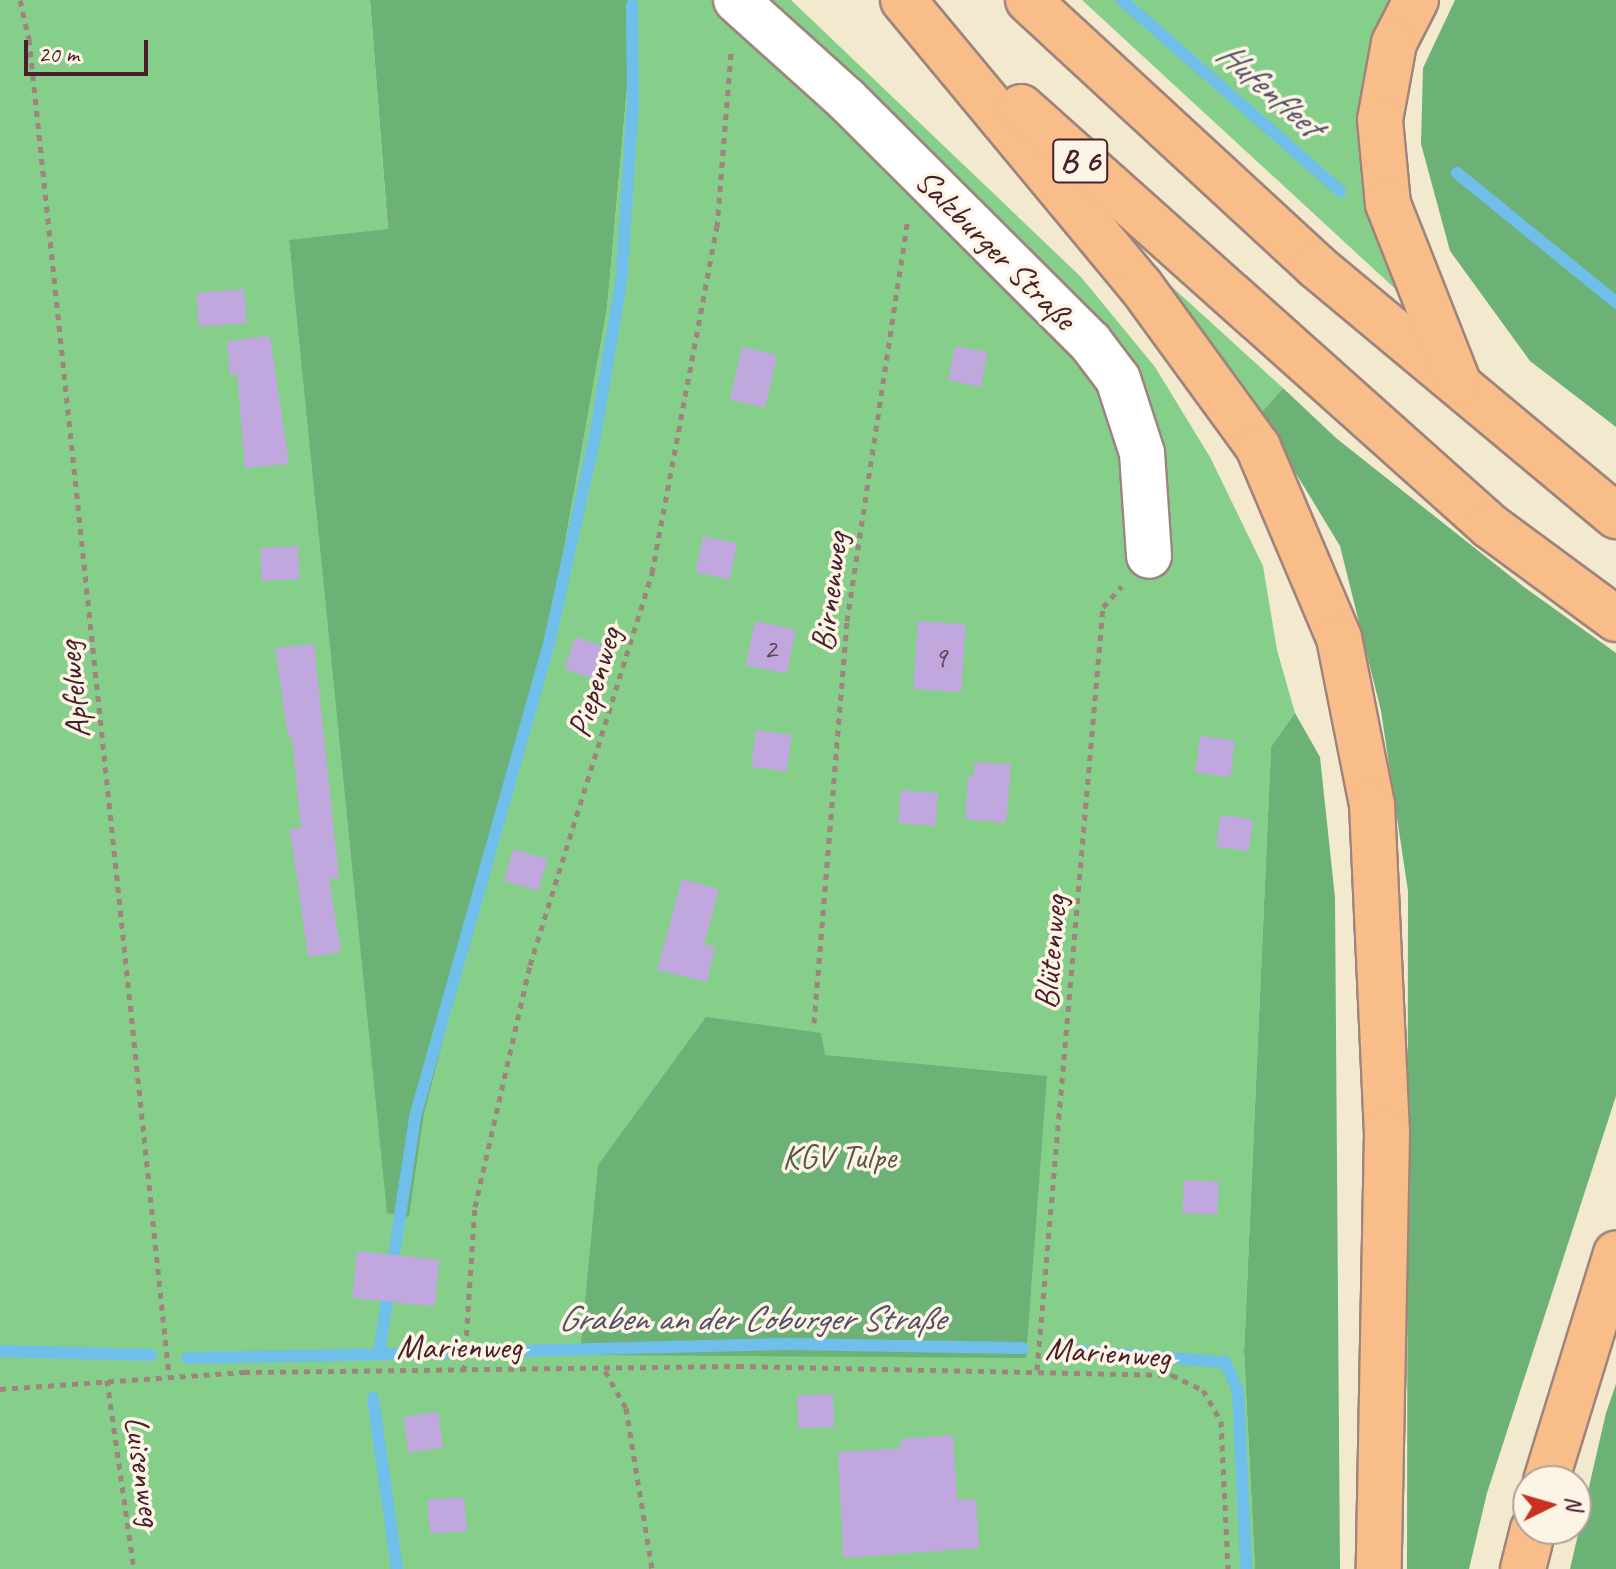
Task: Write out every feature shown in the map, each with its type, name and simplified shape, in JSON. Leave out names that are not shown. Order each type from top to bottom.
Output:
[{"type":"highway","name":"B 6","points":[[903,0],[1257,321],[1490,526],[1616,619]]},
{"type":"highway","points":[[903,0],[1140,285],[1258,447],[1339,638],[1372,804],[1384,1071],[1379,1569]]},
{"type":"highway","name":"B 6","points":[[1028,0],[1316,266],[1616,516]]},
{"type":"highway","points":[[1416,0],[1394,43],[1380,120],[1388,204],[1460,388]]},
{"type":"highway","points":[[1551,1465],[1616,1254]]},
{"type":"highway","points":[[1523,1569],[1529,1545]]},
{"type":"street","name":"Salzburger Straße","points":[[734,21],[846,99],[1090,342],[1118,379],[1142,453],[1149,556]]},
{"type":"path","name":"Apfelweg","points":[[20,0],[29,39],[169,1376]]},
{"type":"path","name":"Piepenweg","points":[[464,1371],[475,1207],[527,980],[652,573],[717,227],[734,21]]},
{"type":"path","name":"Birnenweg","points":[[814,1023],[847,621],[915,169]]},
{"type":"path","name":"Blütenweg","points":[[1037,1370],[1103,607],[1149,556]]},
{"type":"path","name":"Marienweg","points":[[0,1389],[169,1376],[605,1371],[738,1366],[1172,1375],[1203,1390],[1221,1421],[1228,1569]]},
{"type":"path","points":[[605,1371],[626,1408],[652,1569]]},
{"type":"path","name":"Luisenweg","points":[[107,1380],[134,1569]]},
{"type":"green space","name":"KGV Tulpe","points":[[0,0],[370,0],[388,230],[289,241],[409,1216],[424,1115],[548,637],[607,309],[635,0],[791,0],[1081,277],[1155,367],[1210,457],[1263,566],[1277,650],[1295,713],[1271,748],[1244,1352],[1255,1569],[0,1569]]},
{"type":"green space","points":[[370,0],[635,0],[607,309],[548,637],[424,1115],[409,1217],[387,1213],[289,240],[388,229]]},
{"type":"green space","points":[[1082,0],[1393,0],[1403,296]]},
{"type":"green space","points":[[1455,0],[1616,0],[1616,427],[1530,361],[1450,251],[1421,144],[1423,68]]},
{"type":"green space","points":[[1114,234],[1283,388],[1260,414]]},
{"type":"green space","points":[[1283,388],[1336,438],[1524,587],[1616,653],[1616,1096],[1487,1493],[1469,1569],[1407,1569],[1408,891],[1381,711],[1340,546],[1260,414]]},
{"type":"green space","points":[[1295,713],[1320,757],[1335,898],[1340,1569],[1255,1569],[1244,1352],[1271,747]]},
{"type":"green space","points":[[706,1017],[821,1033],[825,1055],[1047,1076],[1026,1358],[580,1355],[598,1165]]},
{"type":"green space","points":[[1616,1384],[1616,1569],[1570,1569],[1576,1545],[1592,1545],[1592,1474]]},
{"type":"building","points":[[244,289],[247,323],[199,327],[196,293]]},
{"type":"building","points":[[270,336],[289,464],[245,468],[237,374],[230,375],[227,341]]},
{"type":"building","points":[[955,346],[987,352],[981,387],[948,380]]},
{"type":"building","points":[[742,347],[777,355],[765,408],[730,400]]},
{"type":"building","points":[[703,536],[737,543],[730,579],[695,572]]},
{"type":"building","points":[[298,546],[300,579],[262,581],[260,548]]},
{"type":"building","points":[[755,621],[796,630],[787,674],[746,665]]},
{"type":"building","points":[[918,621],[966,624],[961,692],[913,689]]},
{"type":"building","points":[[575,637],[611,649],[601,681],[564,669]]},
{"type":"building","points":[[314,644],[339,878],[329,879],[341,952],[308,957],[290,829],[301,828],[292,737],[288,737],[275,648]]},
{"type":"building","points":[[756,730],[792,735],[787,772],[751,767]]},
{"type":"building","points":[[1200,736],[1235,740],[1230,777],[1195,773]]},
{"type":"building","points":[[975,762],[1011,764],[1006,823],[965,819],[968,775],[974,776]]},
{"type":"building","points":[[901,790],[938,793],[935,826],[898,823]]},
{"type":"building","points":[[1220,815],[1253,819],[1249,851],[1216,847]]},
{"type":"building","points":[[513,849],[548,859],[539,891],[504,881]]},
{"type":"building","points":[[682,879],[719,889],[704,944],[715,947],[707,982],[657,970]]},
{"type":"building","points":[[1184,1180],[1219,1182],[1217,1215],[1182,1213]]},
{"type":"building","points":[[357,1251],[440,1260],[435,1306],[352,1298]]},
{"type":"building","points":[[833,1394],[834,1427],[798,1428],[797,1395]]},
{"type":"building","points":[[438,1412],[443,1448],[408,1453],[403,1417]]},
{"type":"building","points":[[953,1435],[957,1500],[976,1499],[979,1548],[843,1558],[838,1452],[901,1448],[900,1439]]},
{"type":"building","points":[[464,1497],[467,1531],[430,1534],[427,1500]]},
{"type":"waterway","name":"Hufenfleet","points":[[1122,0],[1340,191]]},
{"type":"waterway","points":[[392,1268],[415,1117],[550,639],[595,436],[621,283],[633,104],[632,5]]},
{"type":"waterway","name":"Hufenfleet","points":[[1457,173],[1616,302]]},
{"type":"waterway","points":[[379,1354],[389,1286]]},
{"type":"waterway","name":"Graben an der Coburger Straße","points":[[480,1352],[788,1344],[1023,1348]]},
{"type":"waterway","name":"Graben an der Coburger Straße","points":[[1058,1349],[1225,1362],[1238,1391],[1246,1569]]},
{"type":"waterway","name":"Graben an der Coburger Straße","points":[[0,1351],[151,1355]]},
{"type":"waterway","name":"Graben an der Coburger Straße","points":[[187,1358],[455,1353]]},
{"type":"waterway","points":[[373,1398],[397,1569]]}]
